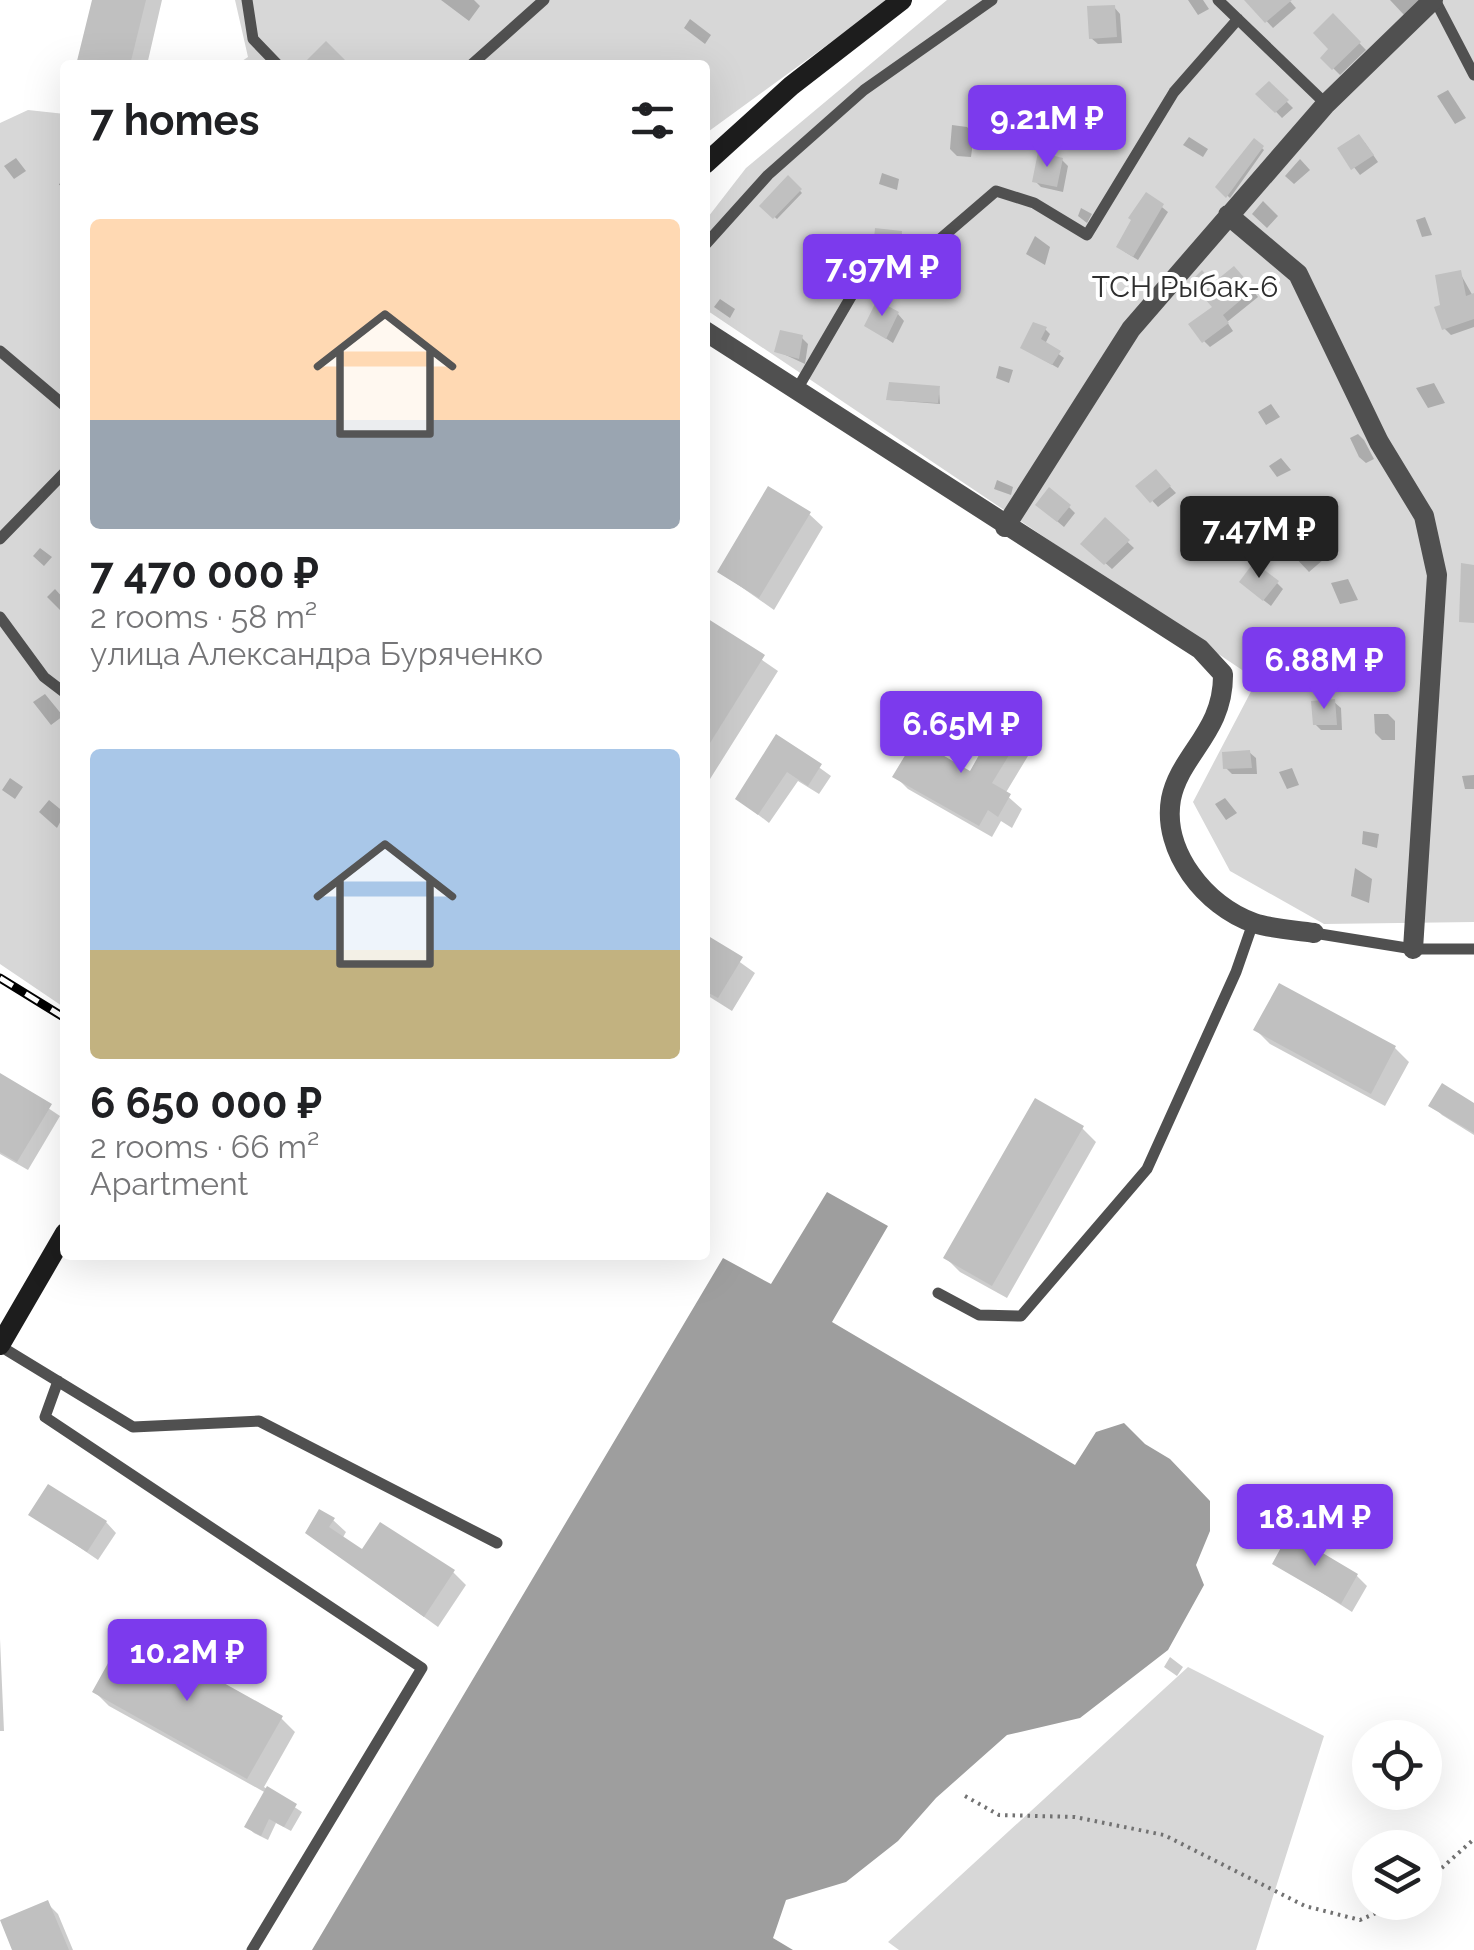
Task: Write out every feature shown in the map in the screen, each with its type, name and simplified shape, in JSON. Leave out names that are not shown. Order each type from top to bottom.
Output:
[{"type":"main road","points":[[710,159],[888,4]]},
{"type":"main road","points":[[0,1346],[60,1242]]},
{"type":"street","points":[[1005,527],[1131,329],[1326,104],[1434,0]]},
{"type":"street","points":[[1228,215],[1298,274],[1379,442],[1424,516],[1437,575],[1412,949]]},
{"type":"street","points":[[710,335],[1200,650],[1223,674],[1223,702],[1172,797],[1172,842],[1209,898],[1253,922],[1314,933]]},
{"type":"lane","points":[[247,0],[252,39],[273,60]]},
{"type":"lane","points":[[476,60],[544,0]]},
{"type":"lane","points":[[710,240],[768,174],[864,90],[992,0]]},
{"type":"lane","points":[[1218,0],[1326,104]]},
{"type":"lane","points":[[1434,0],[1474,74]]},
{"type":"lane","points":[[796,391],[859,283],[932,246],[996,191],[1034,203],[1087,235],[1174,92],[1238,19]]},
{"type":"lane","points":[[0,351],[60,402]]},
{"type":"lane","points":[[0,539],[60,477]]},
{"type":"lane","points":[[0,617],[44,677],[60,690]]},
{"type":"lane","points":[[938,1293],[979,1316],[1021,1316],[1147,1170],[1236,972],[1253,922]]},
{"type":"lane","points":[[1314,933],[1412,949],[1474,949]]},
{"type":"lane","points":[[0,1346],[132,1427],[259,1422],[497,1543]]},
{"type":"lane","points":[[58,1382],[45,1417],[422,1668],[252,1950]]},
{"type":"path","points":[[965,1796],[999,1815],[1075,1817],[1164,1835],[1305,1906],[1352,1918]]},
{"type":"path","points":[[1442,1867],[1474,1838]]},
{"type":"green space","points":[[235,0],[889,0],[710,130],[710,60],[244,60],[248,57]]},
{"type":"green space","name":"ТСН Рыбак-6","points":[[947,0],[1474,0],[1474,922],[1324,924],[1230,871],[1193,802],[1257,680],[710,312],[710,215],[746,168]]},
{"type":"green space","points":[[28,110],[60,113],[60,1005],[0,964],[0,123]]},
{"type":"green space","points":[[1188,1667],[1324,1736],[1256,1950],[899,1950],[888,1942]]},
{"type":"shaded area","points":[[827,1192],[888,1226],[832,1322],[1075,1465],[1096,1432],[1124,1423],[1145,1444],[1170,1459],[1210,1501],[1210,1531],[1196,1565],[1204,1585],[1168,1650],[1080,1718],[1007,1735],[936,1798],[898,1841],[846,1882],[786,1900],[773,1938],[793,1950],[312,1950],[723,1258],[771,1284]]},
{"type":"building","points":[[92,0],[146,0],[131,60],[77,60]]},
{"type":"building","points":[[1244,0],[1292,0],[1265,23]]},
{"type":"building","points":[[1115,5],[1117,37],[1089,39],[1087,6]]},
{"type":"building","points":[[1333,13],[1361,42],[1332,70],[1320,58],[1328,49],[1313,33]]},
{"type":"building","points":[[326,41],[345,60],[307,60]]},
{"type":"building","points":[[1269,81],[1289,100],[1275,113],[1255,94]]},
{"type":"building","points":[[1359,134],[1374,155],[1351,170],[1337,148]]},
{"type":"building","points":[[1254,138],[1264,146],[1226,198],[1215,187]]},
{"type":"building","points":[[1038,152],[1063,158],[1057,187],[1032,182]]},
{"type":"building","points":[[788,175],[802,189],[773,219],[759,206]]},
{"type":"building","points":[[1146,192],[1164,204],[1133,257],[1116,247],[1131,220],[1128,218]]},
{"type":"building","points":[[875,228],[902,231],[900,249],[873,248]]},
{"type":"building","points":[[1234,266],[1254,289],[1223,315],[1229,323],[1202,343],[1188,324],[1212,307],[1190,282],[1202,270],[1213,283]]},
{"type":"building","points":[[1461,270],[1466,296],[1474,293],[1474,319],[1442,330],[1434,307],[1440,305],[1435,275]]},
{"type":"building","points":[[877,300],[899,312],[886,339],[864,326]]},
{"type":"building","points":[[1033,322],[1047,327],[1041,339],[1061,351],[1052,365],[1020,348]]},
{"type":"building","points":[[780,330],[803,335],[799,359],[774,352]]},
{"type":"building","points":[[889,382],[940,386],[938,403],[886,400]]},
{"type":"building","points":[[1156,469],[1171,486],[1150,503],[1135,486]]},
{"type":"building","points":[[768,486],[811,512],[759,598],[717,572]]},
{"type":"building","points":[[1049,487],[1071,505],[1057,522],[1035,505]]},
{"type":"building","points":[[1105,517],[1130,540],[1104,565],[1080,544]]},
{"type":"building","points":[[1254,562],[1279,581],[1263,601],[1239,582]]},
{"type":"building","points":[[1461,563],[1474,565],[1474,623],[1459,622]]},
{"type":"building","points":[[710,620],[765,655],[710,743]]},
{"type":"building","points":[[1335,699],[1337,725],[1313,725],[1311,701]]},
{"type":"building","points":[[998,723],[1020,737],[992,783],[1011,794],[998,817],[988,810],[979,826],[892,777],[915,739],[970,771],[987,741],[980,737],[988,724],[995,728]]},
{"type":"building","points":[[776,734],[822,764],[808,786],[787,772],[758,815],[735,799]]},
{"type":"building","points":[[1250,750],[1252,768],[1223,769],[1222,752]]},
{"type":"building","points":[[710,937],[743,957],[718,998],[710,994]]},
{"type":"building","points":[[1279,983],[1396,1046],[1371,1094],[1253,1030]]},
{"type":"building","points":[[0,1073],[52,1104],[17,1162],[0,1152]]},
{"type":"building","points":[[1442,1083],[1474,1103],[1474,1133],[1428,1106]]},
{"type":"building","points":[[1035,1098],[1084,1126],[992,1286],[943,1258]]},
{"type":"building","points":[[48,1484],[107,1521],[87,1552],[28,1515]]},
{"type":"building","points":[[319,1509],[335,1518],[329,1527],[362,1549],[380,1522],[455,1570],[424,1617],[305,1533]]},
{"type":"building","points":[[1289,1533],[1358,1574],[1341,1604],[1272,1564]]},
{"type":"building","points":[[127,1629],[283,1716],[247,1779],[92,1692]]},
{"type":"building","points":[[267,1786],[297,1804],[284,1827],[269,1819],[261,1836],[244,1827]]},
{"type":"building","points":[[48,1900],[69,1950],[12,1950],[0,1920]]},
{"type":"railway","points":[[0,978],[60,1015]]}]
